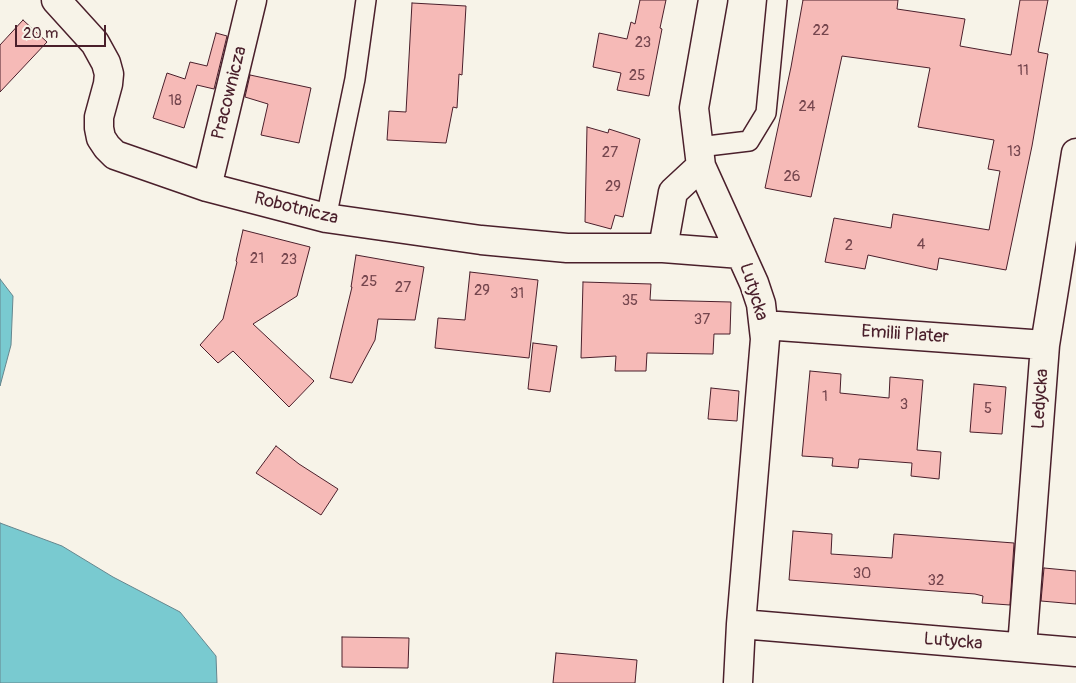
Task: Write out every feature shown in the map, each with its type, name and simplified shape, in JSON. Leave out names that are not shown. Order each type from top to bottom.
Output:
[{"type":"street","name":"Robotnicza","points":[[56,0],[95,43],[106,63],[108,84],[99,117],[100,133],[107,147],[115,155],[207,187],[326,218],[482,240],[567,248],[663,248],[742,254]]},
{"type":"street","name":"Pracownicza","points":[[207,187],[252,0]]},
{"type":"street","name":"Lutycka","points":[[713,0],[694,108],[700,156],[758,293],[764,325],[764,358],[741,624],[738,683]]},
{"type":"street","name":"Ledycka","points":[[1022,647],[1045,344],[1076,153]]},
{"type":"street","points":[[663,248],[673,192],[700,156]]},
{"type":"street","name":"Emilii Plater","points":[[764,325],[1045,344]]},
{"type":"street","name":"Lutycka","points":[[741,624],[1076,652]]},
{"type":"lane","points":[[326,218],[354,80],[366,0]]},
{"type":"lane","points":[[700,156],[749,141],[766,113],[777,0]]},
{"type":"water","points":[[0,279],[13,296],[11,345],[0,386]]},
{"type":"water","points":[[0,523],[62,546],[113,577],[180,612],[216,656],[217,683],[0,683]]},
{"type":"building","points":[[640,0],[666,0],[649,96],[617,90],[621,73],[593,67],[599,33],[627,39],[631,22],[635,24]]},
{"type":"building","points":[[803,0],[898,0],[897,9],[965,19],[960,46],[1011,55],[1020,0],[1048,0],[1038,52],[1048,54],[1032,146],[1006,270],[939,258],[937,270],[868,255],[865,269],[825,262],[834,218],[891,228],[893,214],[989,230],[1000,171],[988,169],[994,140],[918,127],[930,68],[842,56],[811,197],[765,188],[791,67]]},
{"type":"building","points":[[412,3],[466,6],[462,75],[459,74],[457,108],[453,107],[446,143],[387,140],[389,111],[406,112]]},
{"type":"building","points":[[23,20],[47,42],[0,92],[0,45]]},
{"type":"building","points":[[216,33],[227,36],[214,89],[197,85],[184,128],[153,118],[167,73],[185,79],[190,62],[207,66]]},
{"type":"building","points":[[250,75],[311,88],[299,143],[261,135],[268,104],[245,97]]},
{"type":"building","points":[[587,127],[608,133],[609,129],[640,139],[623,217],[615,215],[611,229],[585,222]]},
{"type":"building","points":[[243,230],[310,247],[297,296],[253,324],[314,381],[289,407],[233,351],[218,363],[200,345],[223,319]]},
{"type":"building","points":[[356,255],[424,267],[415,320],[378,319],[375,340],[352,383],[330,378],[352,287]]},
{"type":"building","points":[[470,272],[538,280],[529,358],[435,348],[438,318],[465,320]]},
{"type":"building","points":[[583,282],[651,284],[650,300],[731,302],[730,334],[714,334],[713,354],[647,353],[646,371],[615,371],[616,356],[581,358]]},
{"type":"building","points":[[533,343],[557,346],[550,392],[528,389]]},
{"type":"building","points":[[810,371],[841,374],[840,393],[889,398],[890,377],[923,380],[917,450],[941,452],[939,479],[911,476],[912,463],[859,459],[858,468],[832,466],[833,458],[802,456]]},
{"type":"building","points":[[974,384],[1006,387],[1002,434],[970,432]]},
{"type":"building","points":[[711,388],[739,391],[737,421],[708,419]]},
{"type":"building","points":[[276,446],[299,464],[338,489],[321,515],[256,473]]},
{"type":"building","points":[[793,531],[832,534],[831,554],[892,558],[894,534],[1014,543],[1010,605],[982,603],[983,596],[975,594],[789,580]]},
{"type":"building","points":[[1044,568],[1076,571],[1076,604],[1041,601]]},
{"type":"building","points":[[342,637],[409,638],[408,668],[342,667]]},
{"type":"building","points":[[556,653],[637,660],[635,683],[553,683]]}]
